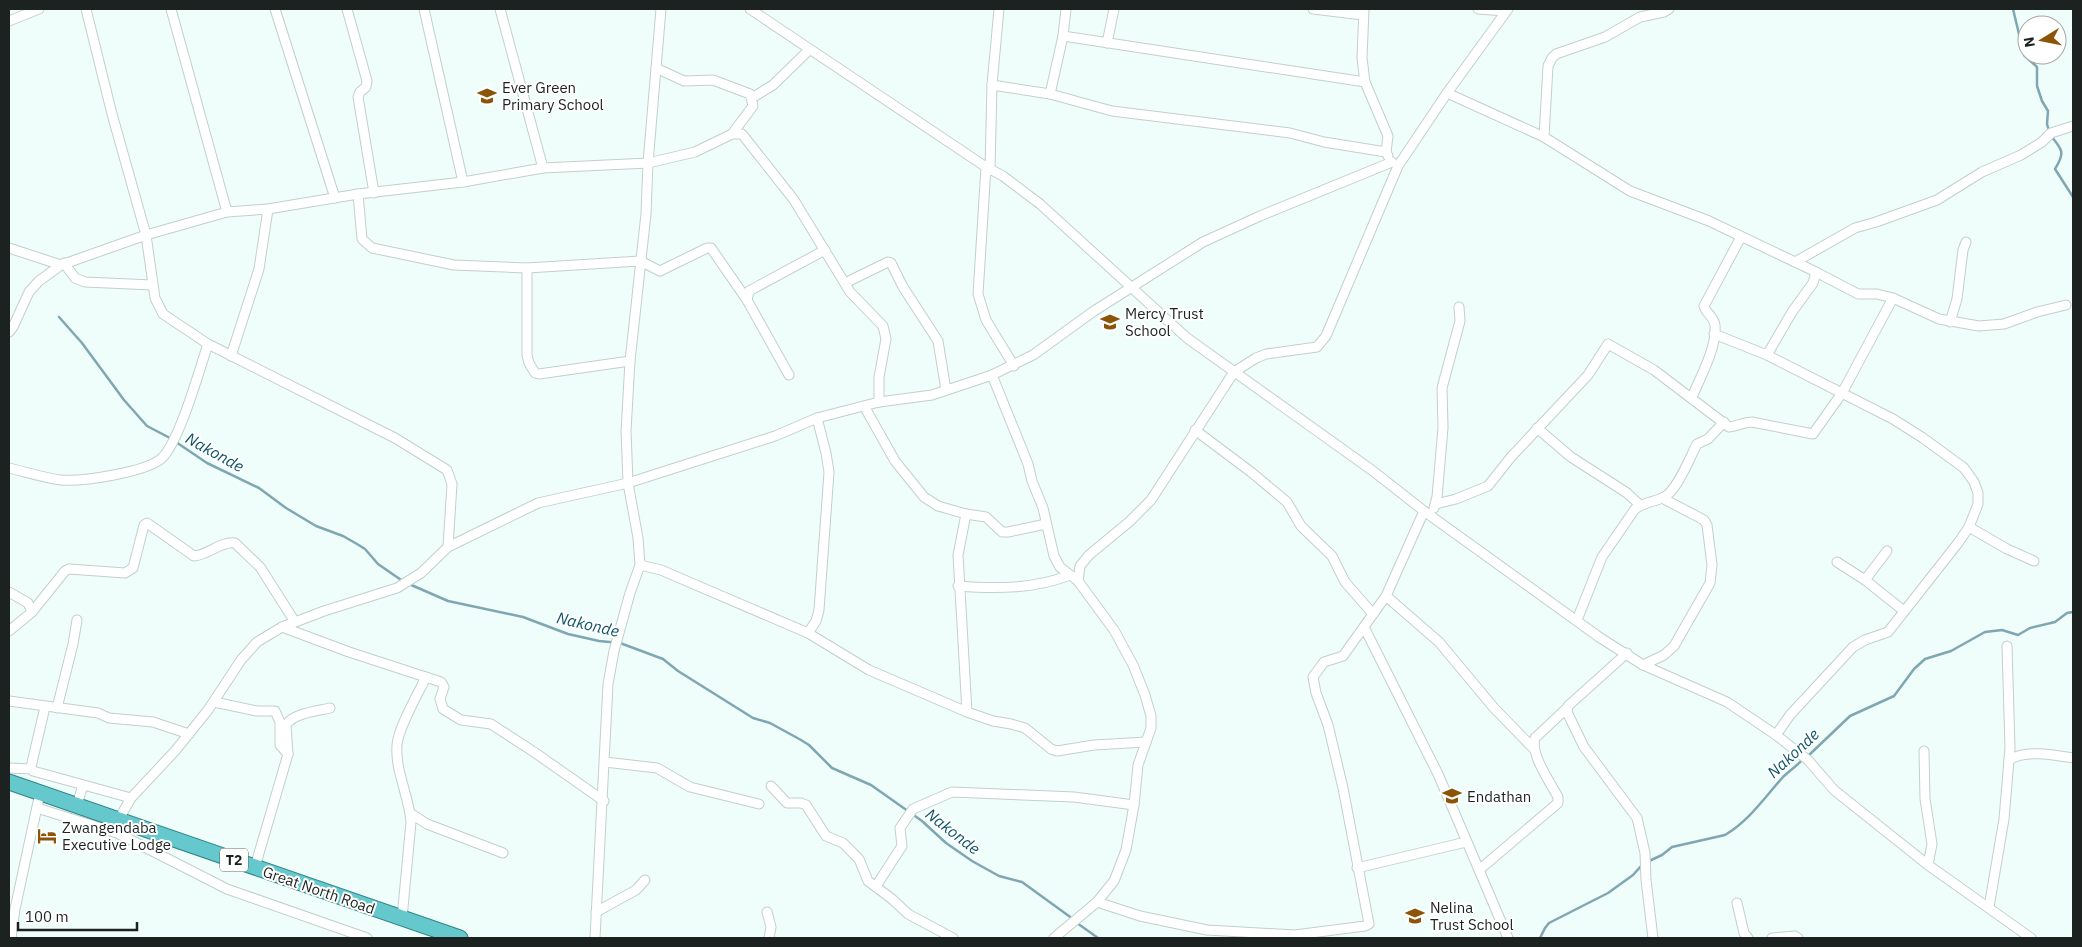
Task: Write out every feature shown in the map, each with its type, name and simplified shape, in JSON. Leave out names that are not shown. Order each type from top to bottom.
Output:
[{"type":"highway","name":"Great North Road","points":[[9,773],[40,793],[460,938]]},
{"type":"street","points":[[9,20],[39,9]]},
{"type":"street","points":[[86,9],[112,114],[146,235],[152,286],[158,307],[163,314],[208,344],[395,438],[447,470],[452,484],[448,547]]},
{"type":"street","points":[[171,9],[227,212]]},
{"type":"street","points":[[275,9],[334,198]]},
{"type":"street","points":[[347,9],[367,81],[366,87],[359,93],[358,97],[374,192]]},
{"type":"street","points":[[424,9],[463,182]]},
{"type":"street","points":[[500,9],[543,168]]},
{"type":"street","points":[[595,938],[604,800],[608,684],[614,651],[630,593],[640,566],[638,538],[628,483],[626,431],[630,361],[646,214],[648,163],[661,9]]},
{"type":"street","points":[[750,9],[988,169],[1003,176],[1040,204],[1187,338],[1373,471],[1427,513],[1599,637],[1627,653],[1643,665],[1727,702],[1776,735],[1808,760],[1834,790],[1928,865],[2031,938]]},
{"type":"street","points":[[999,9],[978,294],[986,320],[1014,366]]},
{"type":"street","points":[[1050,94],[1063,36],[1066,9]]},
{"type":"street","points":[[1107,43],[1114,9]]},
{"type":"street","points":[[1313,9],[1363,12],[1362,58],[1366,82],[1388,136],[1386,152]]},
{"type":"street","points":[[1478,9],[1507,10]]},
{"type":"street","points":[[1544,137],[1548,66],[1552,58],[1556,54],[1605,37],[1640,17],[1664,12],[1669,9]]},
{"type":"street","points":[[1074,578],[1080,566],[1089,555],[1129,522],[1151,500],[1234,372],[1266,354],[1306,350],[1320,344],[1326,336],[1395,164],[1507,10]]},
{"type":"street","points":[[1063,36],[1366,82]]},
{"type":"street","points":[[752,98],[773,85],[809,50]]},
{"type":"street","points":[[656,68],[687,82],[706,79],[722,82],[750,94],[753,106],[732,134]]},
{"type":"street","points":[[992,85],[1050,94],[1112,111],[1290,133],[1324,142],[1386,152],[1395,164]]},
{"type":"street","points":[[1447,93],[1544,137],[1630,191],[1709,221],[1858,294],[1877,294],[1893,298],[1939,319],[1979,326],[2004,324],[2037,312],[2066,305]]},
{"type":"street","points":[[1795,262],[1855,228],[1937,200],[1982,172],[2022,156],[2042,142],[2052,132],[2073,126]]},
{"type":"street","points":[[9,332],[29,292],[38,281],[63,264],[146,235],[227,212],[268,209],[358,194],[463,182],[543,168],[648,163],[695,152],[732,134],[742,134],[794,200],[856,300],[881,323],[886,339],[878,383],[879,402]]},
{"type":"street","points":[[119,820],[131,798],[189,734],[214,702],[251,647],[282,627],[324,611],[398,588],[421,573],[448,547],[538,503],[628,483],[775,436],[818,418],[879,402],[932,395],[1014,366],[1033,355],[1094,311],[1210,239],[1260,216],[1395,164]]},
{"type":"street","points":[[358,194],[362,239],[372,248],[454,265],[527,268],[640,261],[663,270],[707,248],[711,248],[747,300],[789,375]]},
{"type":"street","points":[[231,356],[259,269],[268,209]]},
{"type":"street","points":[[1692,397],[1711,353],[1714,334],[1715,322],[1704,306],[1741,236]]},
{"type":"street","points":[[1950,322],[1957,302],[1963,250],[1966,242]]},
{"type":"street","points":[[9,248],[63,264],[75,278],[85,282],[152,286]]},
{"type":"street","points":[[747,300],[748,291],[825,250]]},
{"type":"street","points":[[845,283],[888,262],[891,263],[903,288],[938,341],[946,390]]},
{"type":"street","points":[[527,268],[527,356],[528,362],[535,372],[539,374],[630,361]]},
{"type":"street","points":[[1768,356],[1792,312],[1813,283],[1816,272]]},
{"type":"street","points":[[1098,902],[1140,916],[1206,930],[1295,935],[1368,926],[1369,923],[1343,788],[1328,725],[1316,693],[1313,677],[1324,662],[1343,656],[1386,596],[1427,513],[1436,504],[1456,499],[1488,486],[1537,428],[1588,375],[1608,344],[1654,370],[1729,427],[1752,422],[1812,434],[1842,393],[1893,298]]},
{"type":"street","points":[[1436,504],[1443,428],[1442,388],[1460,321],[1459,307]]},
{"type":"street","points":[[1714,334],[1768,356],[1893,419],[1964,468],[1974,482],[1979,496],[1978,504],[1969,527],[1888,632],[1865,640],[1853,647],[1790,715],[1776,735]]},
{"type":"street","points":[[9,468],[63,480],[113,475],[146,467],[159,460],[173,441],[208,344]]},
{"type":"street","points":[[992,375],[1028,464],[1032,481],[1043,508],[1051,548],[1056,561],[1074,578],[1114,630],[1139,680],[1151,716],[1151,728],[1138,765],[1134,805],[1126,850],[1114,881],[1098,902],[1054,938]]},
{"type":"street","points":[[864,406],[895,461],[924,497],[938,506],[966,514],[986,517],[1005,532],[1046,524]]},
{"type":"street","points":[[808,633],[816,621],[820,610],[829,472],[818,418]]},
{"type":"street","points":[[1577,620],[1602,557],[1635,509],[1640,505],[1662,498],[1671,492],[1698,442],[1708,439],[1724,422]]},
{"type":"street","points":[[1537,428],[1571,457],[1627,493],[1640,505]]},
{"type":"street","points":[[1195,430],[1287,502],[1300,526],[1332,556],[1345,582],[1372,614]]},
{"type":"street","points":[[1643,665],[1664,655],[1678,641],[1710,583],[1711,556],[1706,522],[1703,518],[1662,498]]},
{"type":"street","points":[[966,514],[958,555],[958,586],[967,712]]},
{"type":"street","points":[[9,630],[32,612],[67,570],[125,573],[131,570],[144,525],[147,523],[194,556],[229,543],[235,543],[260,567],[295,622]]},
{"type":"street","points":[[1969,527],[2007,550],[2034,561]]},
{"type":"street","points":[[1865,580],[1887,551]]},
{"type":"street","points":[[1837,562],[1865,580],[1904,611]]},
{"type":"street","points":[[640,566],[661,570],[808,633],[869,670],[967,712],[993,721],[1025,728],[1054,750],[1094,745],[1146,742]]},
{"type":"street","points":[[958,586],[993,588],[1074,578]]},
{"type":"street","points":[[9,592],[28,604],[32,612]]},
{"type":"street","points":[[1386,596],[1439,642],[1494,708],[1534,748],[1558,797],[1558,803],[1478,870]]},
{"type":"street","points":[[57,708],[77,620]]},
{"type":"street","points":[[282,627],[443,684],[444,691],[440,700],[443,709],[461,720],[491,724],[604,800]]},
{"type":"street","points":[[1364,627],[1438,774],[1508,938]]},
{"type":"street","points":[[1989,907],[2004,819],[2010,748],[2007,646]]},
{"type":"street","points":[[1534,748],[1535,738],[1627,653]]},
{"type":"street","points":[[402,918],[410,813],[399,769],[398,739],[426,677]]},
{"type":"street","points":[[9,701],[98,713],[109,718],[148,721],[189,734]]},
{"type":"street","points":[[214,702],[256,712],[275,712],[280,722],[280,745],[288,754]]},
{"type":"street","points":[[31,769],[44,707]]},
{"type":"street","points":[[255,867],[288,754],[285,729],[288,722],[309,712],[330,708]]},
{"type":"street","points":[[1567,708],[1584,747],[1637,818],[1645,853],[1646,880],[1653,938]]},
{"type":"street","points":[[1924,751],[1925,799],[1932,844],[1928,865]]},
{"type":"street","points":[[2009,760],[2018,755],[2034,754],[2073,758]]},
{"type":"street","points":[[605,762],[657,768],[690,787],[759,804]]},
{"type":"street","points":[[9,773],[31,769],[131,798]]},
{"type":"street","points":[[77,805],[83,785]]},
{"type":"street","points":[[771,786],[787,803],[801,803],[809,808],[814,820],[826,836],[843,843],[859,859],[866,878],[908,914],[953,938]]},
{"type":"street","points":[[876,886],[902,846],[900,828],[913,809],[952,792],[1074,797],[1134,805]]},
{"type":"street","points":[[11,938],[15,909],[40,793]]},
{"type":"street","points":[[37,808],[117,833],[227,889],[367,938]]},
{"type":"street","points":[[410,813],[428,824],[504,853]]},
{"type":"street","points":[[1357,868],[1466,842]]},
{"type":"street","points":[[596,912],[636,890],[645,880]]},
{"type":"street","points":[[1737,903],[1744,933],[1748,938]]},
{"type":"street","points":[[766,912],[771,923],[769,938]]},
{"type":"street","points":[[1772,938],[1795,936],[1798,938]]},
{"type":"waterway","points":[[2013,9],[2024,55],[2037,67],[2037,86],[2048,111],[2047,124],[2049,131]]},
{"type":"waterway","points":[[2051,136],[2061,152],[2055,169],[2073,197]]},
{"type":"waterway","name":"Nakonde","points":[[59,317],[82,343],[124,400],[147,426],[170,438],[207,463],[259,488],[286,508],[316,526],[343,536],[357,544],[365,549],[378,564],[404,582]]},
{"type":"waterway","name":"Nakonde","points":[[409,584],[448,601],[523,617],[568,634],[599,641],[620,643],[663,659],[678,671],[753,718],[770,723],[809,745],[832,768],[871,785],[922,821],[946,843],[972,861],[999,876],[1022,882],[1073,919]]},
{"type":"waterway","name":"Nakonde","points":[[1808,756],[1850,716],[1894,696],[1914,669],[1925,659],[1951,651],[1985,632],[2002,630],[2018,635],[2030,628],[2055,622],[2067,613],[2073,612]]},
{"type":"waterway","name":"Nakonde","points":[[1647,862],[1662,855],[1672,847],[1725,835],[1742,823],[1783,777],[1803,759]]},
{"type":"waterway","name":"Nakonde","points":[[1540,938],[1549,923],[1608,893],[1633,875],[1642,865]]},
{"type":"waterway","name":"Nakonde","points":[[1077,923],[1098,938]]},
{"type":"place","name":"Ever Green Primary School","points":[[487,96]]},
{"type":"place","name":"Mercy Trust School","points":[[1110,322]]},
{"type":"place","name":"Endathan","points":[[1452,796]]},
{"type":"place","name":"Zwangendaba Executive Lodge","points":[[47,836]]},
{"type":"place","name":"Nelina Trust School","points":[[1415,916]]}]
